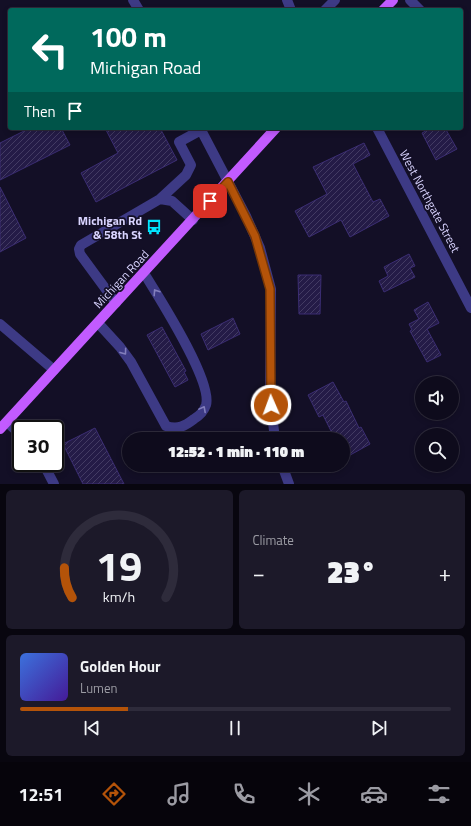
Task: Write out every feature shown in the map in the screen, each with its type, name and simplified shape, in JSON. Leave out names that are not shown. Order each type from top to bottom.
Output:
[{"type":"main road","points":[[385,8],[392,0]]},
{"type":"main road","name":"Michigan Road","points":[[4,426],[274,130]]},
{"type":"street","points":[[328,8],[335,0]]},
{"type":"street","points":[[410,0],[418,8]]},
{"type":"street","points":[[116,303],[80,254],[79,249],[81,245],[160,199],[186,175],[191,165],[179,142],[198,130]]},
{"type":"street","points":[[201,130],[255,236],[270,289],[270,398],[274,432]]},
{"type":"street","name":"West Northgate Street","points":[[378,130],[471,308]]},
{"type":"street","points":[[160,199],[172,201],[192,220]]},
{"type":"street","points":[[98,323],[120,347],[131,362],[166,426],[174,428],[185,426],[200,415],[206,405],[206,390],[198,371],[163,303],[144,273]]},
{"type":"street","points":[[0,324],[54,370]]},
{"type":"street","points":[[48,472],[54,484]]},
{"type":"street","points":[[285,472],[289,484]]},
{"type":"building","points":[[26,130],[62,130],[70,145],[0,180],[0,143]]},
{"type":"building","points":[[106,130],[161,130],[177,160],[96,202],[81,173],[118,153]]},
{"type":"building","points":[[427,130],[446,130],[457,149],[436,160],[422,133]]},
{"type":"building","points":[[364,143],[370,155],[353,164],[373,202],[380,199],[389,216],[350,237],[341,220],[309,237],[295,211],[327,194],[313,167]]},
{"type":"building","points":[[0,187],[26,238],[0,252]]},
{"type":"building","points":[[409,254],[415,266],[410,268],[415,277],[384,292],[379,281],[388,276],[384,267]]},
{"type":"building","points":[[298,275],[321,275],[320,314],[299,314]]},
{"type":"building","points":[[428,302],[439,323],[427,329],[441,355],[427,362],[410,331],[412,330],[409,324],[419,319],[414,310]]},
{"type":"building","points":[[233,318],[240,334],[208,350],[201,334]]},
{"type":"building","points":[[162,327],[186,371],[184,372],[188,380],[175,387],[147,335]]},
{"type":"building","points":[[333,382],[344,402],[346,401],[359,428],[361,427],[370,444],[350,455],[350,432],[332,432],[323,415],[319,417],[308,395]]},
{"type":"building","points":[[95,428],[124,484],[83,484],[64,444]]},
{"type":"place","name":"Michigan Rd & 58th St","points":[[154,227]]},
{"type":"route","points":[[210,201],[228,182],[246,216],[260,248],[270,289],[271,405]]}]
